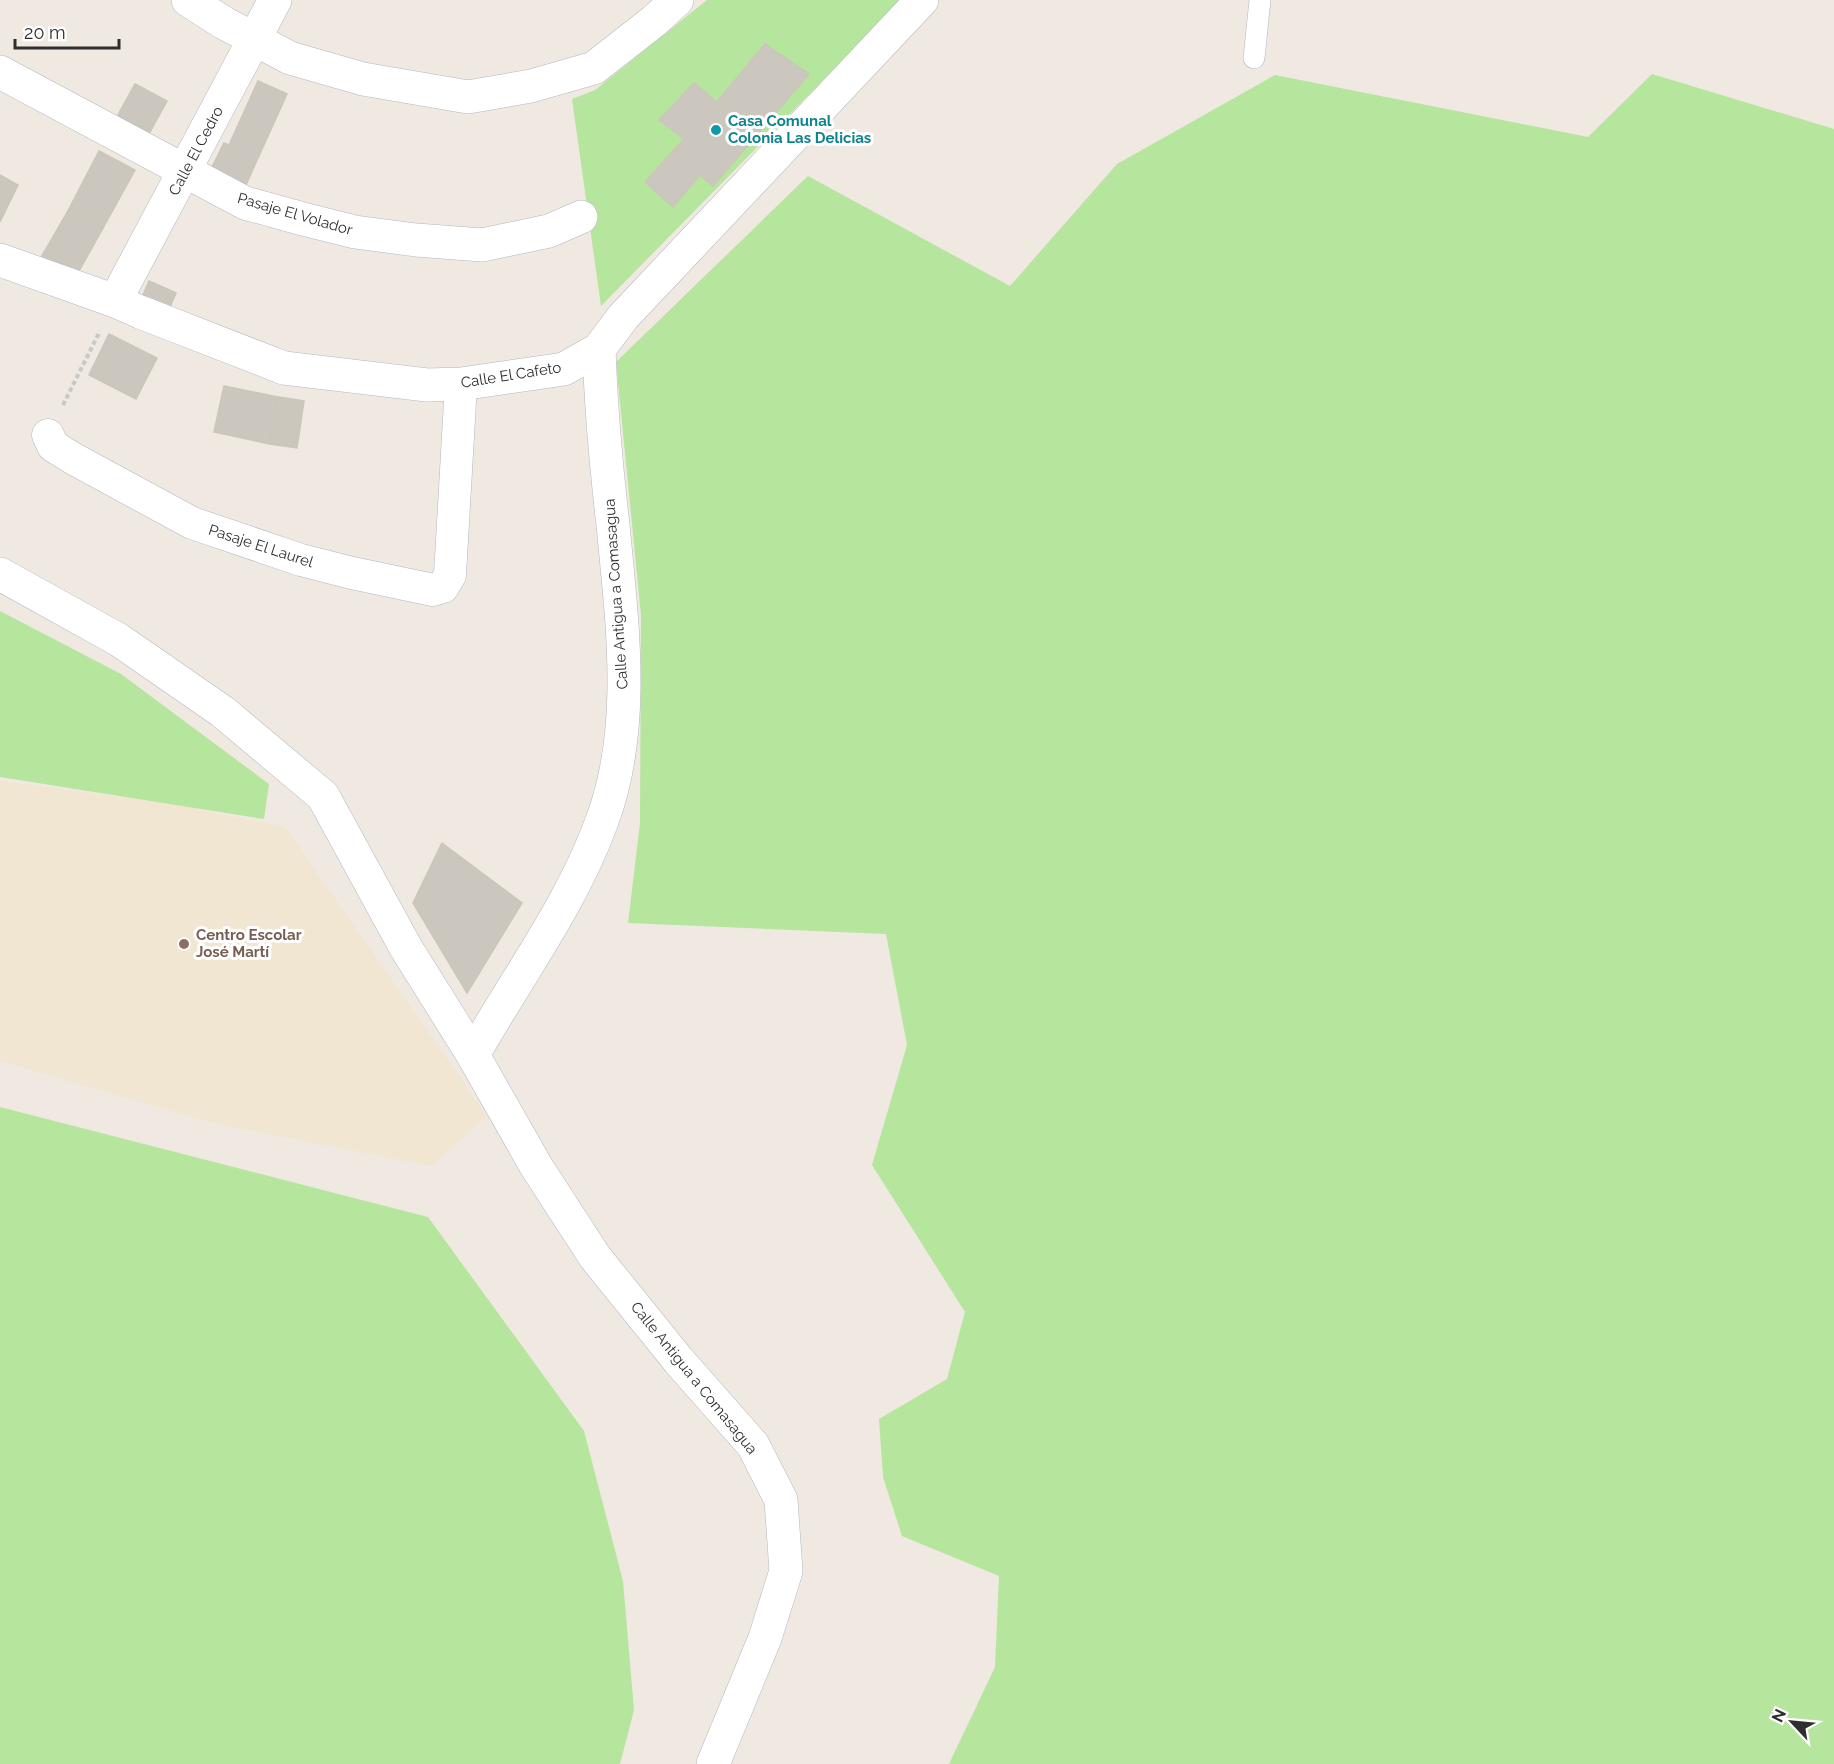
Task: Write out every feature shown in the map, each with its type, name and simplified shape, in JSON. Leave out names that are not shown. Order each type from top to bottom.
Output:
[{"type":"street","points":[[188,0],[290,58],[363,79],[468,97],[531,86],[594,68],[677,0]]},
{"type":"street","name":"Calle El Cedro","points":[[115,301],[275,0]]},
{"type":"street","name":"Calle El Cafeto","points":[[0,260],[115,301],[284,368],[427,385],[461,384],[564,369],[599,349],[623,317],[922,0]]},
{"type":"street","name":"Pasaje El Volador","points":[[0,72],[245,203],[355,232],[482,245],[549,231],[581,218]]},
{"type":"street","name":"Calle Antigua a Comasagua","points":[[473,1055],[500,1007],[526,970],[578,878],[603,821],[616,770],[623,710],[624,660],[602,419],[599,349]]},
{"type":"street","name":"Pasaje El Laurel","points":[[48,435],[53,446],[74,459],[192,523],[301,560],[433,590],[443,587],[450,575],[461,384]]},
{"type":"street","name":"Calle Antigua a Comasagua","points":[[0,574],[119,640],[223,712],[322,796],[406,948],[473,1055],[536,1166],[595,1257],[679,1360],[753,1445],[781,1500],[786,1571],[765,1638],[713,1764]]},
{"type":"lane","points":[[1254,58],[1260,0]]},
{"type":"path","points":[[48,435],[115,301]]},
{"type":"shaded area","name":"Centro Escolar José Martí","points":[[0,781],[166,803],[285,827],[487,1116],[431,1166],[213,1123],[0,1061]]},
{"type":"green space","name":"Casa Comunal Colonia Las Delicias","points":[[707,0],[902,0],[601,306],[572,99],[595,90]]},
{"type":"green space","points":[[1652,74],[1834,129],[1834,1764],[949,1764],[995,1667],[999,1576],[902,1536],[883,1477],[879,1419],[947,1379],[965,1312],[872,1165],[907,1045],[886,934],[628,923],[640,823],[641,615],[616,362],[808,176],[1010,286],[1117,164],[1275,75],[1588,137]]},
{"type":"green space","points":[[0,611],[121,674],[269,784],[264,819],[0,777]]},
{"type":"green space","points":[[0,1107],[428,1217],[584,1431],[623,1581],[634,1710],[620,1764],[0,1764]]},
{"type":"building","name":"Casa Comunal Colonia Las Delicias","points":[[765,44],[809,74],[713,186],[700,175],[673,207],[645,182],[684,139],[659,120],[694,83],[717,102]]},
{"type":"building","points":[[258,81],[287,94],[268,136],[239,123]]},
{"type":"building","points":[[135,84],[167,101],[145,141],[113,124]]},
{"type":"building","points":[[239,123],[268,136],[245,187],[210,171],[224,143],[229,145]]},
{"type":"building","points":[[99,151],[135,170],[103,228],[69,209]]},
{"type":"building","points":[[0,175],[18,185],[0,222]]},
{"type":"building","points":[[69,209],[103,228],[74,280],[39,261]]},
{"type":"building","points":[[149,281],[176,293],[167,314],[140,302]]},
{"type":"building","points":[[109,334],[157,358],[136,399],[89,375]]},
{"type":"building","points":[[224,386],[278,397],[270,444],[214,432]]},
{"type":"building","points":[[278,397],[304,401],[297,448],[270,444]]},
{"type":"building","points":[[442,843],[522,903],[467,993],[413,903]]},
{"type":"place","name":"Casa Comunal Colonia Las Delicias","points":[[716,130]]},
{"type":"place","name":"Centro Escolar José Martí","points":[[184,944]]}]
